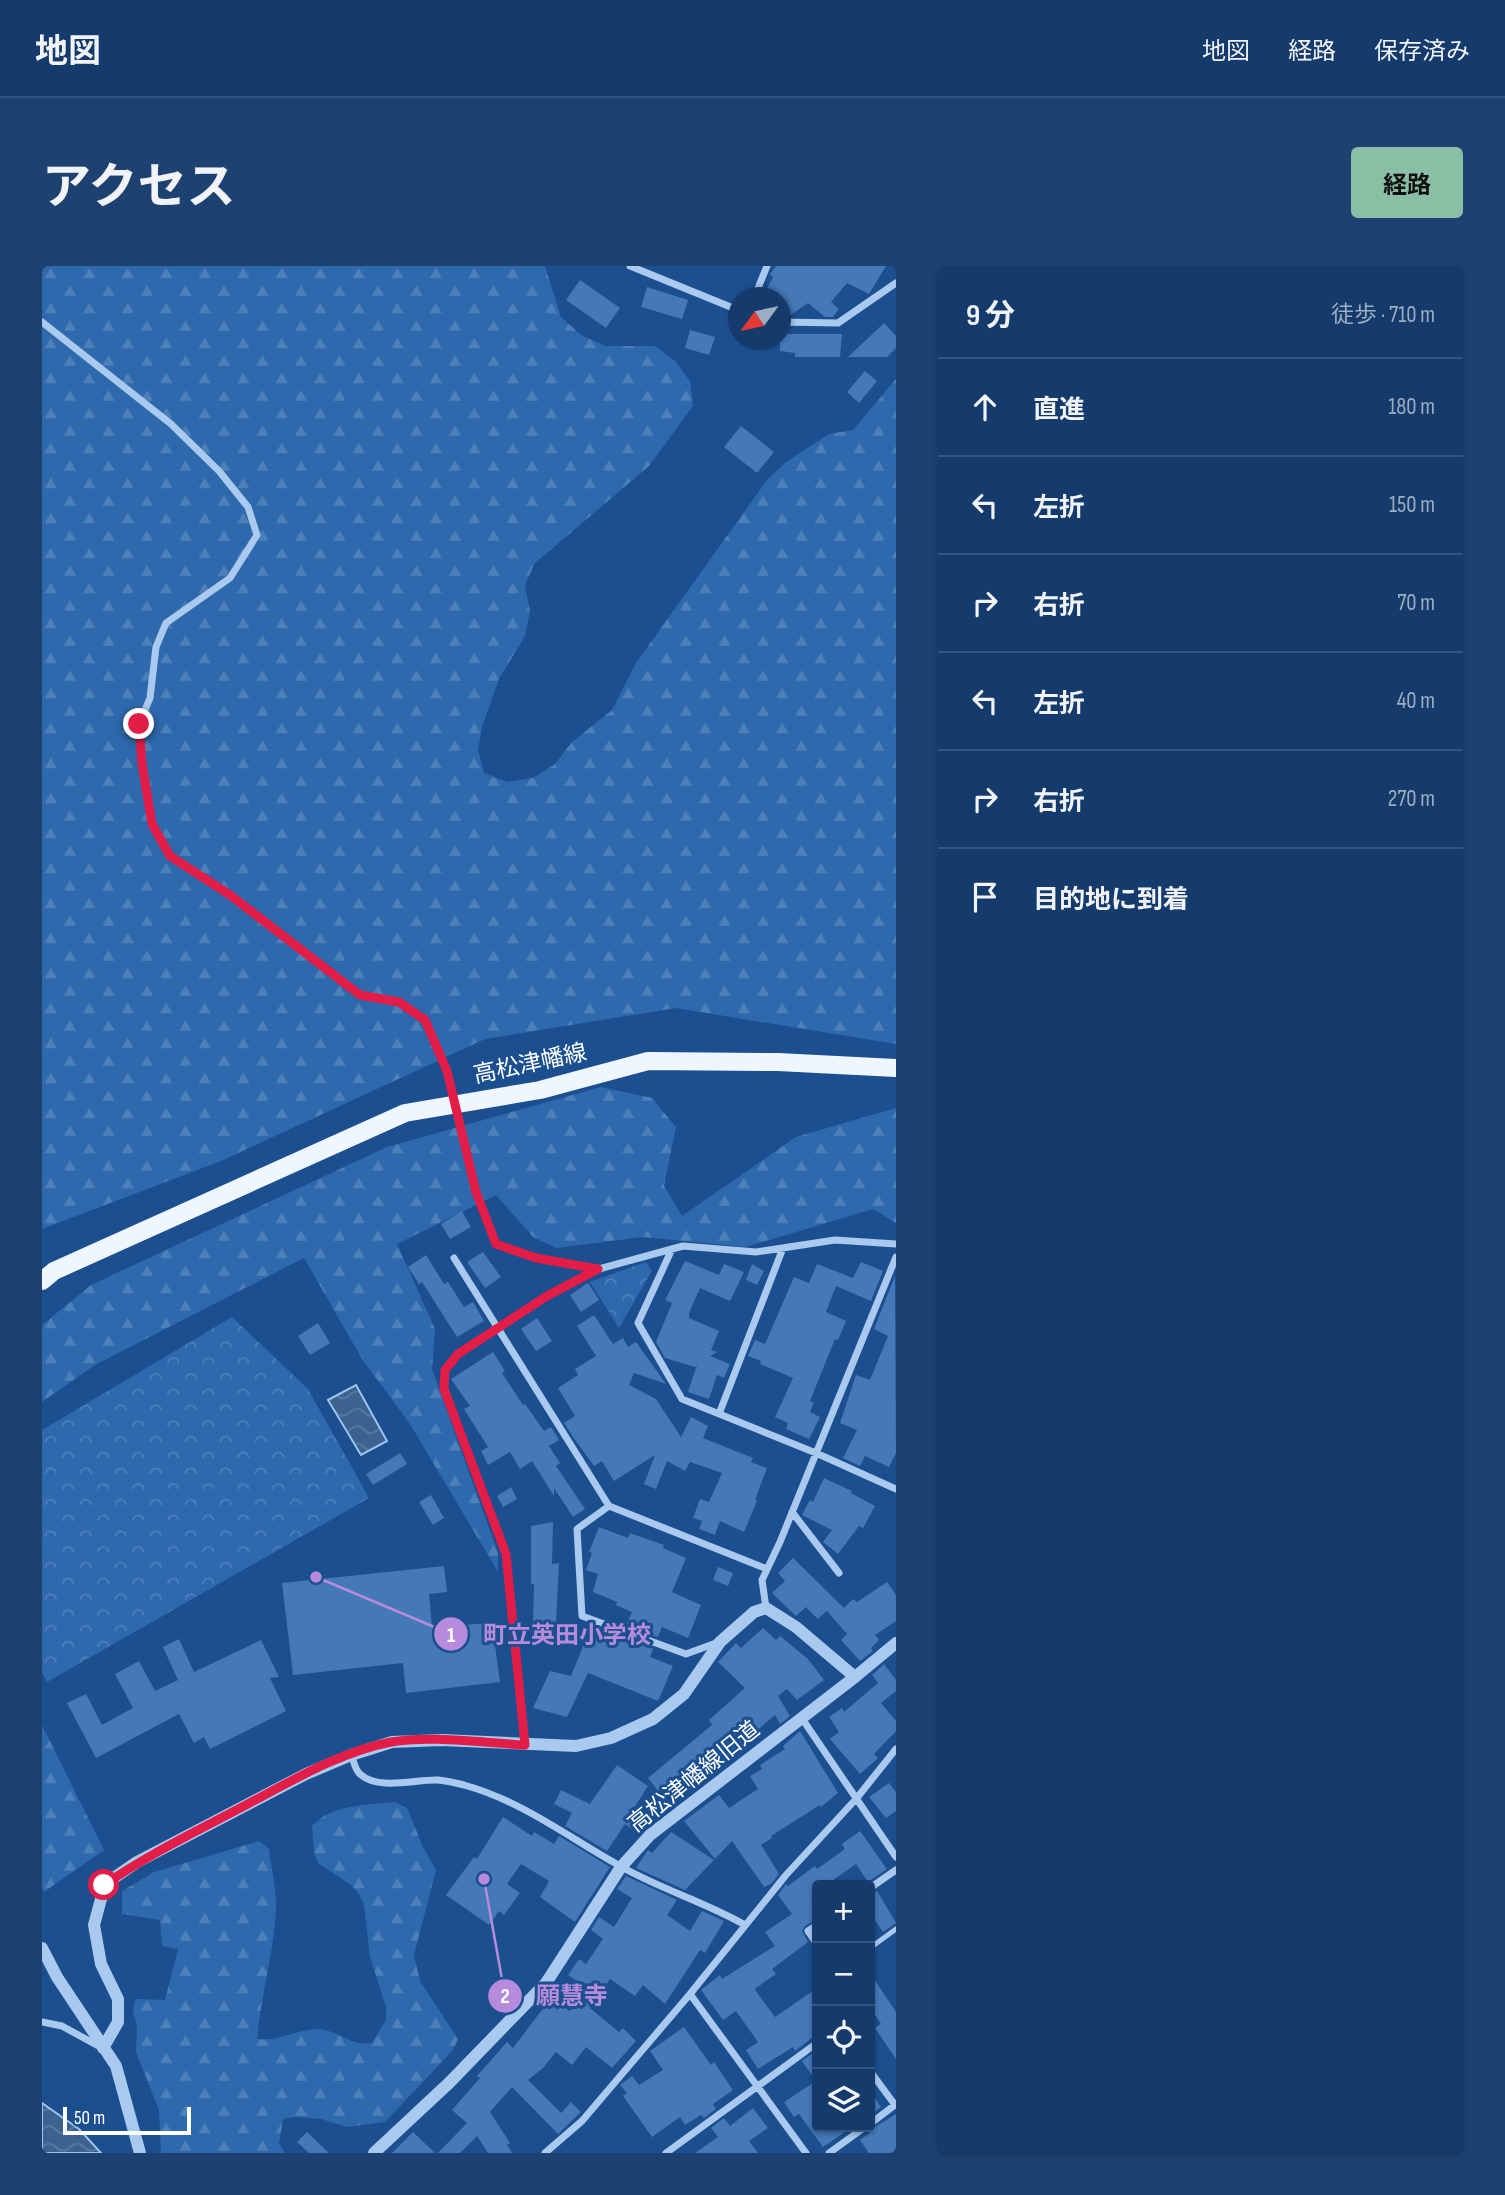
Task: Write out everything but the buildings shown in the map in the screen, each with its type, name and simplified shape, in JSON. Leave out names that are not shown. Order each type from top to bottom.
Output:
[{"type":"main road","name":"高松津幡線","points":[[42,1281],[54,1272],[405,1113],[540,1090],[648,1061],[778,1062],[896,1068]]},
{"type":"street","points":[[631,266],[728,306]]},
{"type":"street","points":[[758,287],[767,266]]},
{"type":"street","points":[[791,321],[838,323],[896,282]]},
{"type":"street","points":[[42,322],[171,424],[219,471],[248,507],[257,534],[230,578],[166,623],[156,647],[150,698],[139,724],[142,764],[152,824],[170,856],[230,895],[360,995],[399,1002],[425,1020],[447,1071],[476,1192],[496,1244],[536,1258],[598,1269]]},
{"type":"street","points":[[525,1745],[506,1554],[444,1389],[445,1370],[458,1354],[547,1296],[598,1269],[672,1248],[683,1246],[756,1252],[835,1240],[896,1244]]},
{"type":"street","points":[[672,1248],[638,1323],[682,1399],[816,1453],[896,1489]]},
{"type":"street","points":[[719,1414],[783,1248]]},
{"type":"street","points":[[855,1677],[796,1627],[766,1608],[762,1580],[896,1257]]},
{"type":"street","points":[[454,1258],[609,1506],[767,1569]]},
{"type":"street","points":[[609,1506],[577,1529],[582,1616],[685,1654],[720,1642]]},
{"type":"street","points":[[792,1512],[839,1573]]},
{"type":"street","points":[[103,2048],[118,2022],[118,1998],[101,1964],[94,1925],[104,1885],[137,1862],[306,1774],[351,1755],[392,1742],[442,1740],[576,1746],[611,1738],[653,1719],[684,1694],[720,1642],[754,1612],[766,1608]]},
{"type":"street","name":"高松津幡線旧道","points":[[376,2152],[449,2083],[546,1983],[621,1867],[650,1835],[896,1643]]},
{"type":"street","points":[[801,1717],[896,1857]]},
{"type":"street","points":[[545,2153],[582,2121],[786,1875],[856,1799],[896,1749]]},
{"type":"street","points":[[351,1755],[358,1773],[370,1780],[399,1784],[439,1780],[463,1784],[498,1796],[525,1808],[651,1883],[717,1909],[745,1925]]},
{"type":"street","points":[[875,1885],[896,1870]]},
{"type":"street","points":[[42,1948],[57,1977],[116,2066],[140,2153]]},
{"type":"street","points":[[690,1994],[806,2153]]},
{"type":"street","points":[[42,2022],[62,2026],[103,2048]]},
{"type":"street","points":[[666,2153],[812,2047]]},
{"type":"street","points":[[875,2078],[895,2105],[875,2120]]},
{"type":"street","points":[[830,2153],[858,2132]]},
{"type":"lane","points":[[875,1944],[896,1929]]},
{"type":"green space","points":[[42,266],[545,266],[561,317],[581,335],[605,346],[655,346],[675,361],[690,381],[693,406],[649,466],[534,564],[525,586],[530,611],[525,636],[499,679],[482,727],[478,750],[484,773],[507,782],[533,778],[555,764],[572,742],[612,710],[636,663],[767,480],[786,462],[829,434],[853,430],[896,379],[896,1044],[676,1008],[485,1039],[221,1161],[42,1229]]},
{"type":"green space","points":[[601,1087],[652,1098],[676,1127],[664,1186],[682,1216],[796,1137],[896,1108],[896,1223],[873,1209],[746,1247],[643,1237],[556,1248],[533,1237],[496,1195],[397,1244],[435,1329],[432,1369],[498,1553],[498,1572],[410,1424],[362,1359],[304,1258],[95,1365],[42,1402],[42,1325],[91,1285],[387,1147]]},
{"type":"green space","points":[[646,1262],[652,1271],[619,1328],[590,1282]]},
{"type":"green space","points":[[232,1317],[308,1389],[369,1498],[47,1682],[42,1673],[42,1430]]},
{"type":"green space","points":[[42,1725],[104,1850],[44,1892],[42,1888]]},
{"type":"green space","points":[[395,1802],[407,1808],[436,1870],[414,1955],[420,1981],[458,2039],[453,2050],[385,2122],[347,2127],[321,2119],[295,2117],[283,2119],[279,2143],[285,2153],[161,2153],[159,2110],[136,2052],[137,2025],[133,2012],[135,1999],[165,2000],[178,1949],[162,1946],[160,1920],[122,1914],[122,1891],[154,1872],[259,1841],[269,1849],[276,1909],[257,2039],[273,2039],[318,2029],[357,2043],[372,2043],[386,2020],[386,2007],[370,1957],[364,1905],[351,1885],[318,1863],[314,1852],[312,1826],[329,1813],[362,1805]]},
{"type":"water","points":[[356,1385],[387,1441],[361,1455],[328,1400]]},
{"type":"water","points":[[42,2103],[79,2129],[101,2153],[42,2153]]},
{"type":"place","name":"町立英田小学校","points":[[316,1577]]},
{"type":"place","name":"願慧寺","points":[[484,1879]]},
{"type":"route","points":[[104,1885],[137,1862],[306,1774],[351,1755],[392,1742],[442,1740],[525,1745],[506,1554],[444,1389],[445,1370],[458,1354],[547,1296],[598,1269],[536,1258],[496,1244],[476,1192],[447,1071],[425,1020],[399,1002],[360,995],[230,895],[170,856],[152,824],[142,764],[139,724]]}]
